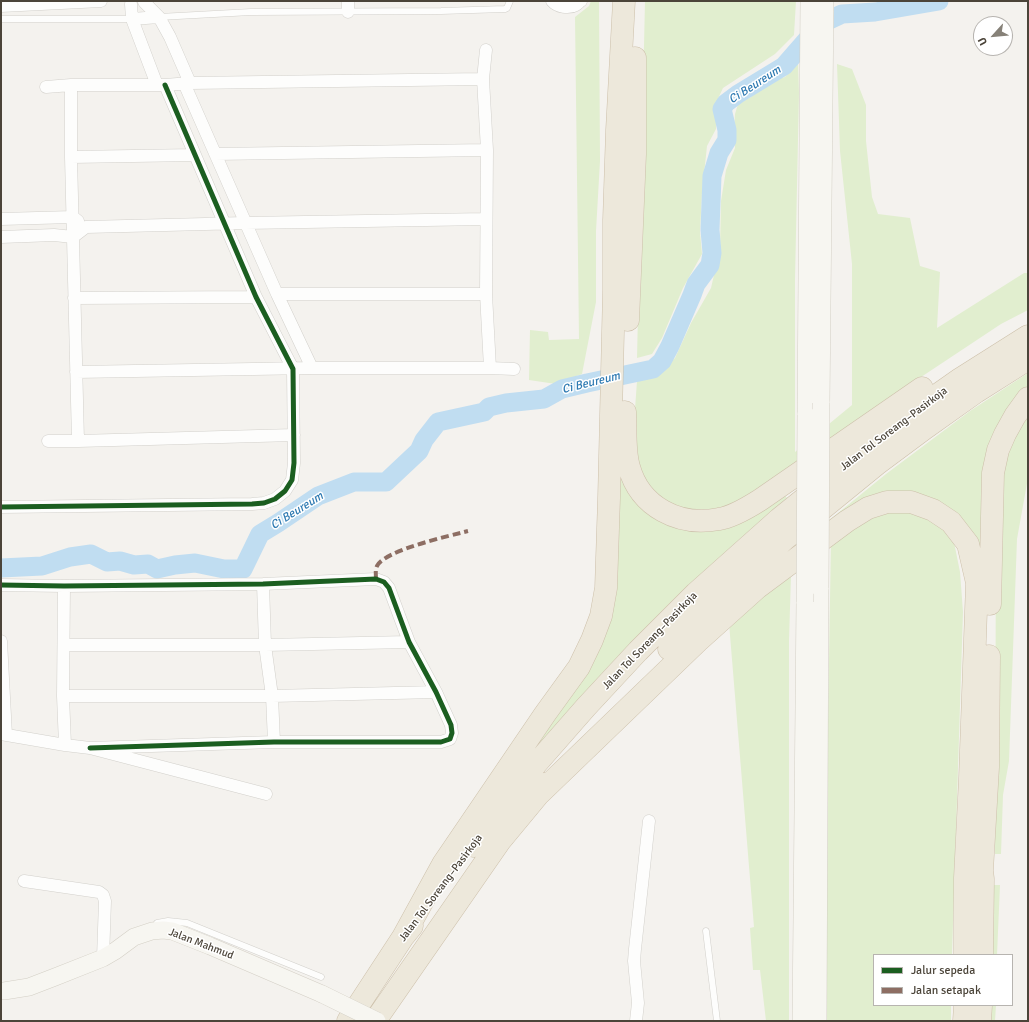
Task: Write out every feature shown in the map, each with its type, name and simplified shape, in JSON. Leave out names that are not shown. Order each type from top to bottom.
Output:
[{"type":"highway","points":[[620,352],[614,290],[614,220],[624,1]]},
{"type":"highway","points":[[403,936],[443,864],[578,667],[592,640],[601,616],[606,588],[609,498],[618,410],[620,352],[635,154],[635,60],[637,1]]},
{"type":"highway","points":[[618,410],[626,447],[628,466],[638,489],[652,505],[673,516],[696,522],[720,519],[744,510],[760,500],[950,369],[1028,328]]},
{"type":"highway","name":"Jalan Tol Soreang–Pasirkoja","points":[[348,1021],[403,936],[508,799],[536,764],[638,651],[696,593],[779,519],[923,405],[960,379],[1028,336]]},
{"type":"highway","name":"Jalan Tol Soreang–Pasirkoja","points":[[376,1021],[500,841],[538,794],[628,690],[689,628],[785,539],[877,464],[924,428],[976,392],[1028,359]]},
{"type":"highway","points":[[982,954],[982,871],[988,767],[989,625],[993,473],[998,450],[1005,434],[1014,416],[1028,398]]},
{"type":"highway","points":[[538,794],[704,636],[757,588],[847,521],[868,508],[887,502],[911,502],[934,510],[951,522],[968,544],[977,583],[970,786],[965,878],[965,954]]},
{"type":"highway","points":[[964,1021],[965,1006]]},
{"type":"highway","points":[[980,1021],[981,1006]]},
{"type":"main road","points":[[802,1021],[806,415],[817,72],[825,1]]},
{"type":"main road","points":[[809,6],[817,72],[821,404],[818,1021]]},
{"type":"main road","name":"Jalan Mahmud","points":[[1,991],[29,987],[103,958],[116,951],[134,937],[163,930],[172,931],[210,946],[322,994],[376,1021]]},
{"type":"street","points":[[1,6],[101,1]]},
{"type":"street","points":[[552,1],[565,7],[576,6],[581,1]]},
{"type":"street","points":[[129,2],[135,5],[145,2],[158,17],[170,38],[215,154],[277,294],[312,368]]},
{"type":"street","points":[[1,508],[264,503],[275,499],[285,491],[292,480],[294,463],[294,435],[292,369],[256,297],[195,155],[161,85],[132,19],[129,2]]},
{"type":"street","points":[[132,19],[158,17]]},
{"type":"street","points":[[486,50],[483,79],[487,150],[486,294],[490,368]]},
{"type":"street","points":[[46,87],[72,85],[161,85],[187,83],[483,79]]},
{"type":"street","points":[[72,85],[74,298],[78,441]]},
{"type":"street","points":[[215,154],[487,150]]},
{"type":"street","points":[[72,158],[195,155]]},
{"type":"street","points":[[1,219],[73,217],[86,228]]},
{"type":"street","points":[[1,237],[54,235],[73,237],[86,228],[245,223],[486,220]]},
{"type":"street","points":[[277,294],[486,294]]},
{"type":"street","points":[[74,298],[256,297]]},
{"type":"street","points":[[76,372],[312,368],[514,369]]},
{"type":"street","points":[[48,440],[78,441],[294,435]]},
{"type":"street","points":[[1,585],[64,586],[263,584],[376,579],[384,582],[389,588],[409,642],[436,692],[451,725],[452,733],[450,739],[441,742],[274,742],[90,748]]},
{"type":"street","points":[[263,584],[265,645],[272,696],[274,742]]},
{"type":"street","points":[[64,586],[63,696],[65,745]]},
{"type":"street","points":[[1,641],[4,734],[90,748],[266,794]]},
{"type":"street","points":[[64,645],[265,645],[409,642]]},
{"type":"street","points":[[63,696],[272,696],[436,692]]},
{"type":"street","points":[[636,1021],[638,1003],[634,961],[649,822]]},
{"type":"street","points":[[24,881],[99,892],[105,901],[103,958]]},
{"type":"lane","points":[[158,17],[348,6],[441,11],[504,9],[507,8],[510,1]]},
{"type":"lane","points":[[1,19],[132,19]]},
{"type":"lane","points":[[134,937],[152,924],[168,921],[187,923],[321,977]]},
{"type":"lane","points":[[706,930],[717,1021]]},
{"type":"green space","points":[[591,1],[599,1],[600,161],[596,231],[596,302],[582,374],[556,384],[529,380],[530,330],[548,332],[549,340],[579,339],[575,17],[589,6]]},
{"type":"green space","points":[[645,1],[796,1],[794,35],[775,54],[723,88],[716,103],[716,129],[707,146],[702,193],[700,232],[702,254],[683,288],[662,338],[652,354],[637,358]]},
{"type":"green space","points":[[798,62],[799,93],[795,279],[795,452],[852,405],[852,264],[840,151],[837,64],[852,69],[866,105],[866,141],[872,197],[878,214],[910,218],[920,266],[940,272],[937,328],[1024,273],[1028,273],[1028,310],[1001,324],[726,510],[675,509],[649,490],[635,457],[635,409],[637,381],[653,378],[675,358],[691,323],[711,288],[720,249],[721,201],[726,170],[735,148],[735,114],[738,104],[751,97],[766,82],[785,77]]},
{"type":"green space","points":[[1028,373],[1028,386],[1006,413],[983,591],[934,500],[829,525],[827,522],[886,474],[970,411]]},
{"type":"green space","points":[[1028,407],[1028,478],[1017,539],[1009,761],[1003,795],[1001,854],[995,854],[996,514],[1000,466]]},
{"type":"green space","points":[[613,456],[676,528],[783,493],[787,498],[671,602],[605,670],[517,773],[584,671]]},
{"type":"green space","points":[[904,507],[939,522],[954,542],[960,572],[963,612],[952,954],[873,954],[873,1006],[951,1006],[951,1021],[823,1021],[831,539],[856,521]]},
{"type":"green space","points":[[791,575],[789,641],[789,1021],[766,1021],[760,970],[753,970],[750,928],[754,927],[729,623]]},
{"type":"green space","points":[[993,885],[1000,885],[997,954],[989,954]]},
{"type":"green space","points":[[987,1006],[996,1006],[995,1021],[986,1021]]},
{"type":"waterway","name":"Ci Beureum","points":[[1,568],[42,566],[70,557],[91,554],[107,562],[120,561],[134,565],[148,564],[157,569],[195,563],[224,569],[243,569],[260,534],[318,496],[354,482],[386,482],[419,451],[424,440],[438,422],[484,412],[489,407],[506,403],[544,399],[562,389],[653,369],[662,361],[670,346],[696,284],[710,265],[712,253],[710,230],[712,176],[719,153],[727,140],[727,130],[722,109],[726,103],[784,66],[811,35],[829,20],[842,14],[875,12],[939,1]]},
{"type":"marked path","points":[[376,579],[377,566],[382,560],[392,554],[418,544],[468,531]]},
{"type":"cycle path","points":[[1,507],[264,503],[275,499],[285,491],[292,480],[294,463],[293,369],[256,297],[165,85]]},
{"type":"cycle path","points":[[1,585],[64,586],[263,584],[376,579],[384,582],[389,588],[409,642],[436,692],[451,725],[452,733],[450,739],[441,742],[274,742],[90,748]]}]
